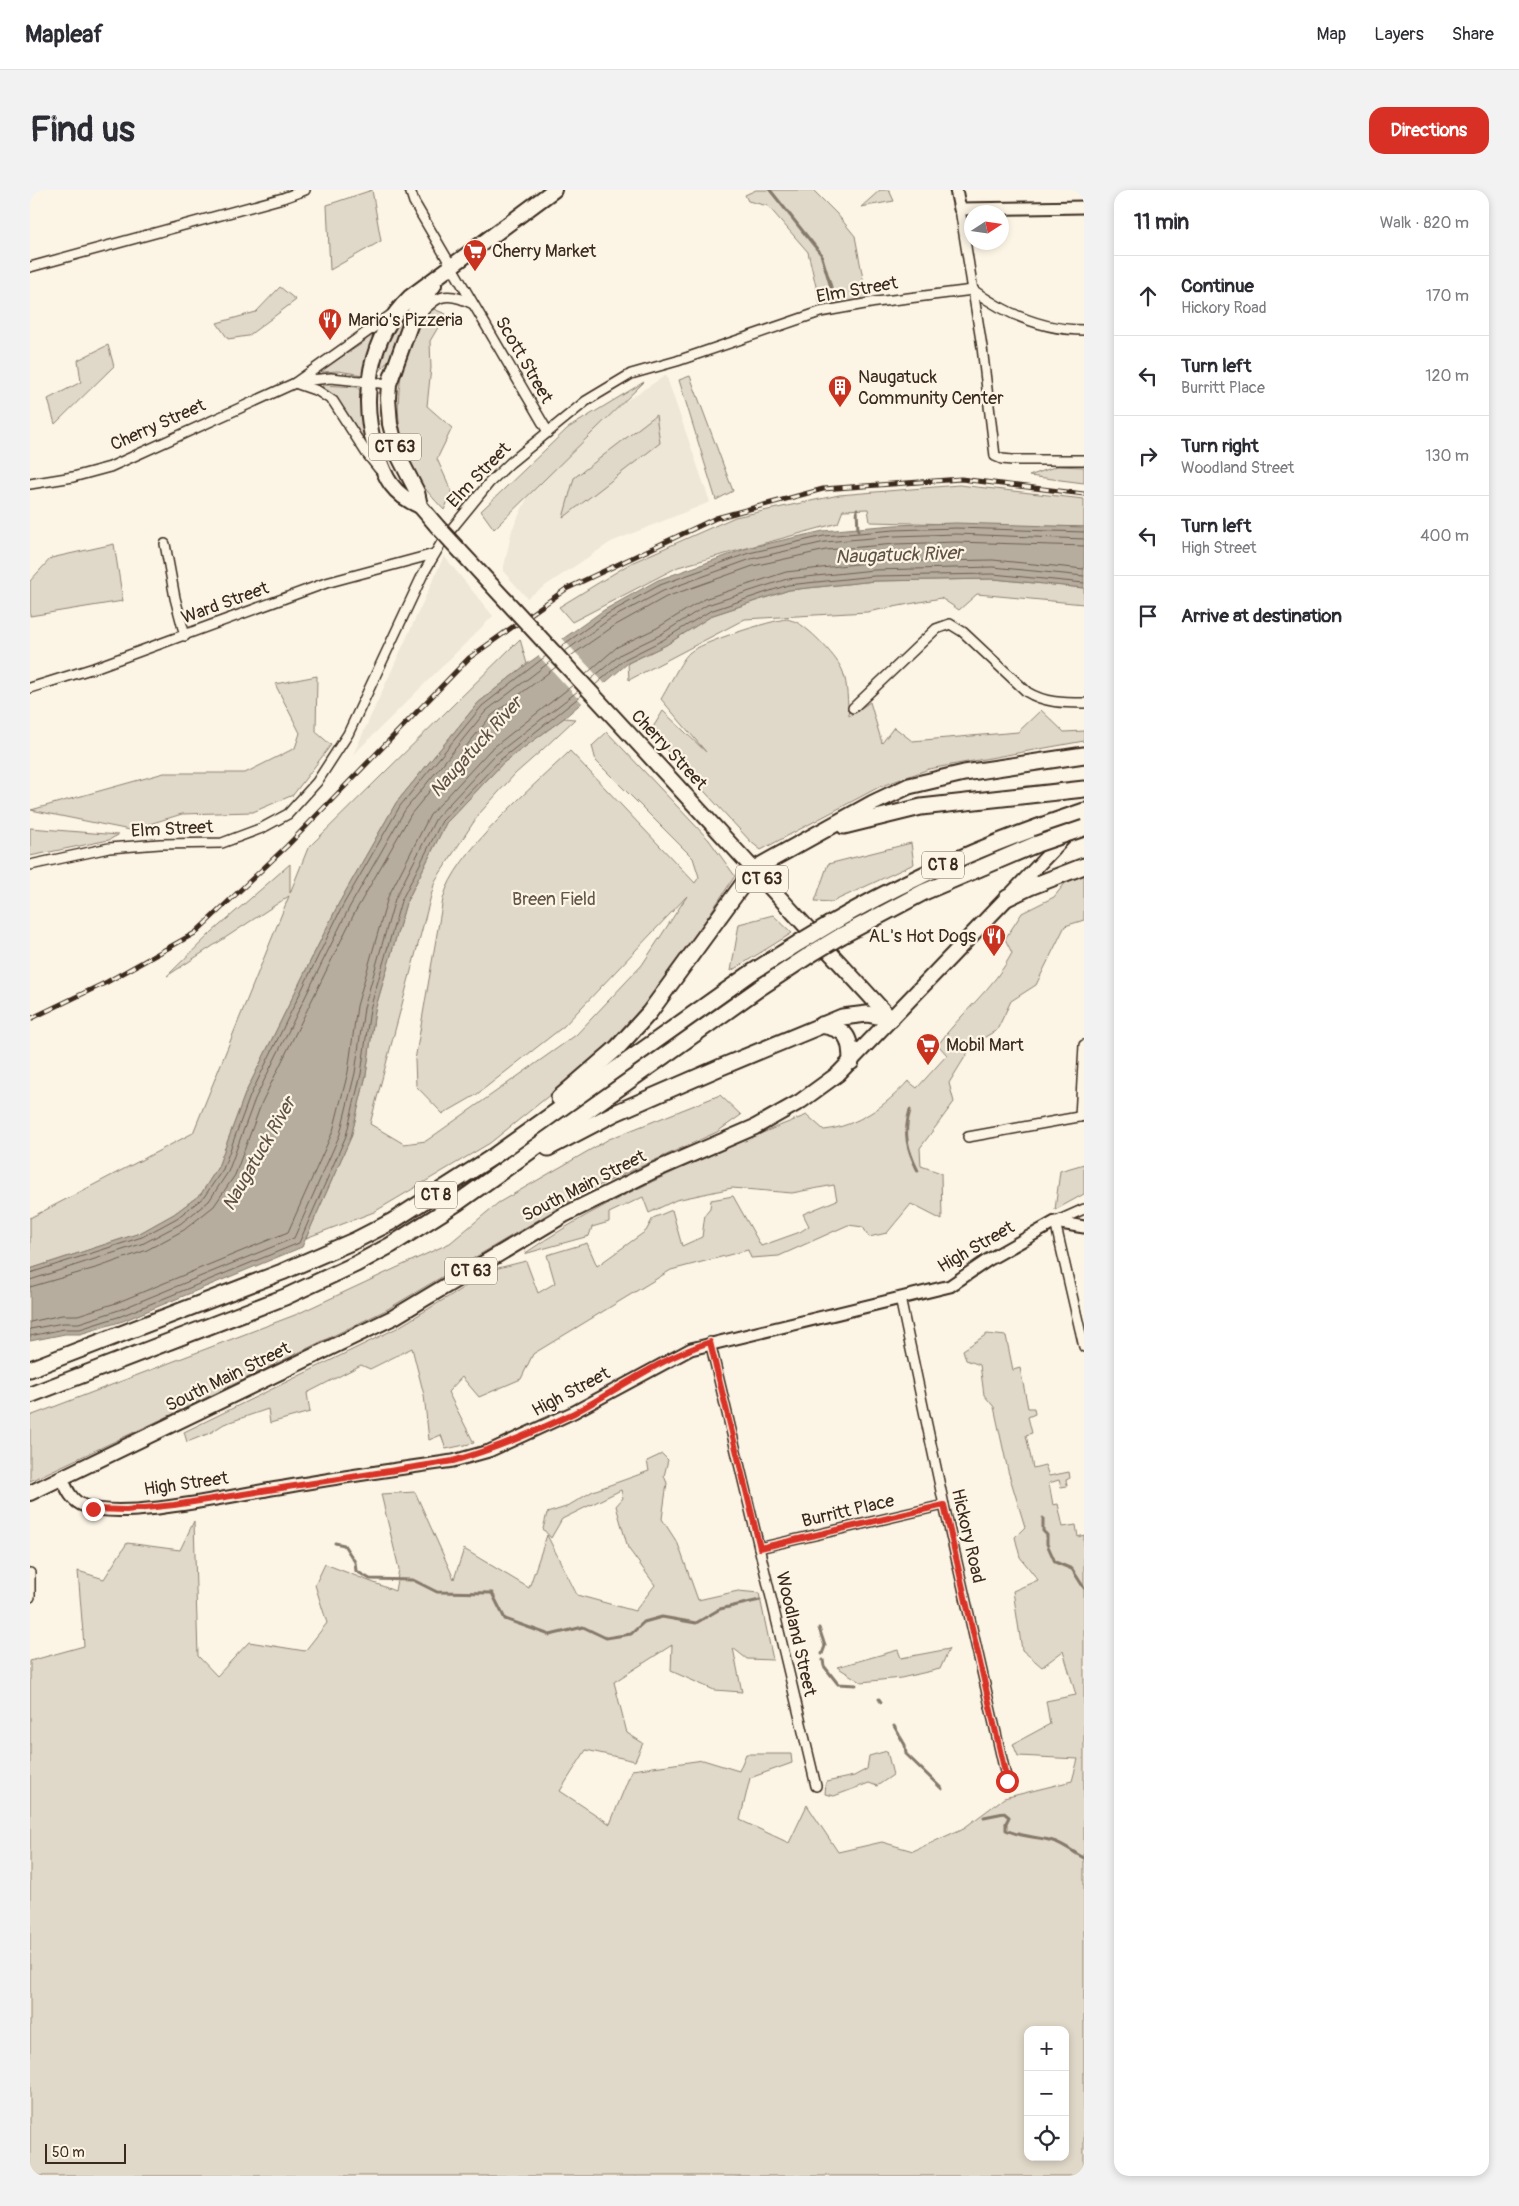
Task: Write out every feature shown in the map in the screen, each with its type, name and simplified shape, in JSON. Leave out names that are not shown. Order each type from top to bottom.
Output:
[{"type":"highway","points":[[458,1180],[586,1076],[628,1037],[664,994],[754,869],[882,798],[926,781],[964,773],[1084,755]]},
{"type":"highway","points":[[817,835],[868,819],[921,807],[1084,789]]},
{"type":"highway","name":"CT 8","points":[[30,1369],[318,1257],[391,1222],[458,1180],[751,974],[830,924],[938,868],[1084,811]]},
{"type":"highway","name":"CT 8","points":[[30,1395],[321,1281],[391,1245],[457,1203],[761,987],[811,954],[841,936],[941,884],[1037,844],[1084,828]]},
{"type":"highway","points":[[1006,898],[1084,866]]},
{"type":"highway","points":[[504,1170],[615,1113],[821,1025],[856,1014],[878,1015],[891,1019]]},
{"type":"highway","points":[[821,1025],[842,1030],[851,1048],[851,1062]]},
{"type":"main road","name":"Cherry Street","points":[[554,190],[451,266],[396,311],[376,353],[368,382],[368,418],[383,473],[406,500],[420,506],[891,1019]]},
{"type":"main road","name":"Cherry Street","points":[[420,506],[417,492],[392,439],[388,406],[389,384],[414,311],[451,266]]},
{"type":"main road","name":"South Main Street","points":[[30,1493],[394,1317],[564,1215],[653,1171],[784,1112],[819,1089],[851,1062],[1084,817]]},
{"type":"street","points":[[30,267],[283,198],[305,190]]},
{"type":"street","name":"Scott Street","points":[[410,190],[414,202],[548,432]]},
{"type":"street","points":[[956,190],[973,290],[994,454],[997,458],[1002,459],[1084,460]]},
{"type":"street","points":[[960,208],[1084,207]]},
{"type":"street","points":[[973,290],[1010,314],[1062,329],[1084,330]]},
{"type":"street","name":"Elm Street","points":[[30,865],[109,848],[160,844],[222,843],[262,828],[288,814],[317,782],[348,734],[434,554],[489,483],[586,401],[631,374],[677,361],[820,312],[973,290]]},
{"type":"street","points":[[408,329],[426,308],[440,298],[452,295],[473,304]]},
{"type":"street","name":"Cherry Street","points":[[30,484],[73,477],[110,466],[295,382],[362,338],[396,311]]},
{"type":"street","name":"Cherry Street","points":[[295,382],[320,378],[389,384]]},
{"type":"street","name":"Cherry Street","points":[[295,382],[318,391],[333,401],[367,454],[383,473]]},
{"type":"street","points":[[165,544],[175,598],[185,636]]},
{"type":"street","name":"Ward Street","points":[[30,688],[185,636],[326,583],[434,554]]},
{"type":"street","points":[[853,708],[936,629],[950,624],[964,632],[1027,692],[1038,699],[1049,702],[1084,703]]},
{"type":"street","points":[[968,1137],[1082,1117],[1084,1045]]},
{"type":"street","name":"High Street","points":[[62,1478],[70,1495],[83,1506],[99,1509],[126,1510],[174,1505],[453,1461],[489,1451],[574,1412],[691,1348],[950,1286],[988,1260],[1055,1222],[1084,1209]]},
{"type":"street","points":[[1084,1226],[1055,1222],[1080,1317],[1084,1347]]},
{"type":"street","name":"Hickory Road","points":[[900,1298],[944,1505],[1007,1781]]},
{"type":"street","name":"Woodland Street","points":[[710,1342],[816,1786]]},
{"type":"street","name":"Burritt Place","points":[[760,1548],[944,1505]]},
{"type":"street","points":[[30,1573],[30,1597]]},
{"type":"shaded area","points":[[666,375],[710,502],[611,542],[527,598],[503,571],[512,530],[529,494],[588,426]]},
{"type":"shaded area","points":[[444,556],[493,616],[353,755]]},
{"type":"green space","points":[[372,190],[381,241],[330,270],[327,205]]},
{"type":"green space","points":[[756,190],[813,190],[837,214],[855,236],[867,300],[821,308],[808,252],[768,206],[748,201],[745,195]]},
{"type":"green space","points":[[880,190],[889,190],[894,201],[861,207]]},
{"type":"green space","points":[[280,287],[296,300],[248,336],[228,339],[217,323],[256,312]]},
{"type":"green space","points":[[411,303],[390,358],[377,375],[389,336]]},
{"type":"green space","points":[[431,308],[446,314],[430,341],[431,368],[427,406],[452,428],[437,459],[452,492],[444,510],[416,474],[407,454],[401,433],[398,411],[403,367],[419,326]]},
{"type":"green space","points":[[377,330],[378,332],[363,375],[338,371],[322,372],[321,370],[360,345]]},
{"type":"green space","points":[[108,345],[114,366],[55,424],[48,399],[81,382],[78,360]]},
{"type":"green space","points":[[690,376],[733,491],[716,500],[679,380]]},
{"type":"green space","points":[[644,382],[494,529],[481,511],[568,428]]},
{"type":"green space","points":[[323,385],[357,387],[362,393],[368,446],[348,414],[336,399],[322,387]]},
{"type":"green space","points":[[656,415],[660,443],[563,518],[574,478]]},
{"type":"green space","points":[[1057,466],[1084,467],[1084,483],[1029,476]]},
{"type":"green space","points":[[959,485],[1084,499],[1084,527],[870,522],[868,509],[843,510],[838,523],[678,567],[572,622],[559,607],[631,563],[735,517],[839,495]]},
{"type":"green space","points":[[114,544],[123,601],[30,616],[30,581],[51,558]]},
{"type":"green space","points":[[994,579],[1084,588],[1084,604],[977,594],[959,610],[941,598],[867,612],[745,619],[629,680],[628,663],[666,645],[713,615],[789,590],[875,581]]},
{"type":"green space","points":[[787,619],[797,622],[810,632],[824,645],[840,666],[846,682],[849,716],[870,702],[882,743],[894,727],[912,741],[1018,732],[1041,710],[1064,732],[1084,731],[1084,741],[929,769],[879,787],[761,850],[751,842],[650,732],[663,711],[706,752],[661,699],[678,668],[689,653],[706,644],[752,628]]},
{"type":"green space","points":[[520,639],[527,664],[478,703],[396,803],[339,903],[245,1094],[218,1167],[201,1194],[174,1214],[140,1233],[30,1269],[30,1218],[193,1133],[289,896],[167,976],[212,932],[290,864],[290,893],[308,848]]},
{"type":"green space","points":[[317,676],[316,732],[331,745],[293,795],[253,812],[182,814],[130,830],[31,810],[164,773],[245,773],[295,748],[300,733],[275,684]]},
{"type":"green space","name":"Breen Field","points":[[564,718],[575,719],[515,774],[479,814],[435,881],[370,1124],[404,1144],[426,1141],[576,1035],[642,965],[687,896],[564,1026],[476,1095],[443,1114],[416,1086],[415,1060],[443,899],[450,881],[463,861],[498,820],[570,751],[695,883],[699,877],[693,858],[596,761],[592,746],[607,732],[709,840],[735,876],[661,987],[592,1061],[490,1143],[374,1212],[306,1238],[351,1137],[366,1075],[375,1010],[406,903],[446,823],[503,763]]},
{"type":"green space","points":[[30,828],[118,835],[109,840],[30,856]]},
{"type":"green space","points":[[911,843],[914,864],[832,902],[815,901],[828,864]]},
{"type":"green space","points":[[1084,875],[1084,920],[1065,926],[1036,985],[1011,1001],[997,1030],[973,1044],[949,1083],[954,1102],[920,1148],[921,1166],[941,1173],[942,1220],[911,1204],[887,1233],[869,1237],[863,1227],[848,1225],[779,1256],[751,1258],[748,1250],[671,1270],[533,1354],[521,1379],[479,1397],[462,1377],[448,1392],[474,1443],[446,1449],[441,1435],[429,1440],[424,1395],[412,1348],[370,1369],[361,1365],[307,1393],[310,1412],[270,1423],[268,1409],[224,1424],[210,1433],[187,1442],[184,1432],[397,1328],[494,1269],[526,1261],[538,1293],[555,1283],[547,1255],[587,1243],[597,1266],[646,1231],[653,1218],[672,1210],[682,1246],[702,1237],[705,1214],[710,1208],[711,1200],[733,1196],[761,1246],[800,1232],[809,1226],[803,1214],[837,1200],[834,1185],[792,1193],[732,1188],[676,1200],[649,1213],[643,1197],[609,1213],[609,1222],[592,1227],[589,1236],[524,1254],[566,1227],[630,1192],[766,1131],[807,1115],[824,1130],[836,1128],[870,1113],[890,1099],[908,1081],[917,1088],[947,1055],[938,1045],[1005,966],[1012,953],[1005,939],[1022,913],[1054,897],[1066,882]]},
{"type":"green space","points":[[773,915],[792,933],[731,971],[739,924]]},
{"type":"green space","points":[[720,1095],[741,1115],[717,1132],[587,1191],[386,1310],[173,1414],[30,1481],[30,1416],[295,1315],[450,1243],[498,1203],[609,1139]]},
{"type":"green space","points":[[1084,1164],[1084,1194],[1055,1210],[1060,1171]]},
{"type":"green space","points":[[987,1334],[1006,1336],[1013,1370],[1020,1368],[1028,1408],[1034,1408],[1035,1414],[1028,1417],[1032,1433],[1026,1435],[1033,1468],[1045,1465],[1049,1476],[1069,1472],[1070,1478],[1066,1480],[1067,1486],[1061,1487],[1059,1480],[1049,1483],[1053,1505],[1058,1504],[1063,1527],[1076,1525],[1078,1537],[1084,1535],[1084,2176],[30,2176],[30,1661],[84,1646],[78,1571],[104,1579],[127,1543],[180,1550],[194,1521],[198,1656],[217,1676],[249,1642],[305,1651],[327,1623],[315,1585],[325,1564],[395,1591],[399,1569],[381,1494],[415,1492],[454,1579],[464,1549],[529,1588],[547,1535],[577,1595],[635,1611],[655,1585],[628,1548],[616,1506],[623,1498],[621,1490],[562,1519],[551,1538],[543,1529],[547,1513],[566,1507],[593,1491],[649,1471],[647,1461],[662,1454],[668,1460],[664,1476],[667,1483],[662,1519],[678,1544],[698,1600],[738,1591],[759,1593],[773,1660],[747,1659],[733,1648],[742,1692],[714,1690],[671,1671],[672,1645],[614,1682],[627,1733],[643,1743],[635,1761],[586,1750],[560,1791],[610,1824],[632,1770],[703,1760],[739,1771],[746,1754],[791,1754],[792,1763],[750,1778],[740,1820],[789,1843],[807,1805],[838,1852],[882,1842],[913,1851],[964,1828],[1004,1798],[1072,1781],[1078,1759],[1018,1756],[1013,1744],[1050,1724],[1046,1701],[1076,1695],[1063,1651],[1042,1667],[1022,1650],[1013,1591],[1038,1580],[1020,1557],[1015,1537],[1025,1527],[1008,1471],[994,1407],[984,1395],[980,1365],[966,1360],[963,1350]]},
{"type":"green space","points":[[949,1649],[940,1669],[901,1678],[861,1682],[837,1667],[898,1650],[901,1658]]},
{"type":"green space","points":[[887,1751],[893,1775],[877,1786],[869,1783],[834,1796],[825,1794],[826,1782],[854,1776],[867,1769],[869,1756]]},
{"type":"water","name":"Naugatuck River","points":[[956,523],[1084,527],[1084,588],[994,579],[875,581],[789,590],[713,615],[666,645],[628,663],[564,718],[503,763],[446,823],[406,903],[375,1010],[366,1075],[351,1137],[302,1247],[123,1321],[80,1334],[65,1334],[30,1341],[30,1269],[140,1233],[174,1214],[201,1194],[218,1167],[245,1094],[339,903],[396,803],[478,703],[527,664],[604,610],[658,580],[748,548],[823,531],[894,525]]},
{"type":"pier","points":[[561,637],[606,685],[583,704],[537,654]]},
{"type":"waterway","points":[[770,190],[821,254],[834,297]]},
{"type":"waterway","points":[[857,509],[858,531]]},
{"type":"waterway","points":[[910,1110],[907,1141],[918,1171]]},
{"type":"waterway","points":[[1043,1518],[1043,1531],[1047,1535],[1047,1544],[1055,1562],[1072,1569],[1084,1588]]},
{"type":"waterway","points":[[335,1543],[344,1545],[355,1562],[356,1571],[370,1579],[413,1580],[437,1592],[492,1593],[505,1619],[550,1635],[583,1627],[606,1638],[631,1634],[644,1622],[662,1617],[696,1623],[720,1609],[760,1600]]},
{"type":"waterway","points":[[819,1628],[825,1646],[822,1654]]},
{"type":"waterway","points":[[823,1660],[824,1666],[838,1684],[856,1685]]},
{"type":"waterway","points":[[894,1726],[905,1745],[906,1754],[942,1789]]},
{"type":"waterway","points":[[984,1817],[1004,1813],[1009,1817],[1006,1823],[1006,1830],[1056,1842],[1084,1858]]},
{"type":"railway","points":[[30,1019],[107,982],[195,933],[287,846],[469,658],[566,589],[716,518],[823,489],[961,479],[1084,494]]},
{"type":"place","name":"Cherry Market","points":[[475,272]]},
{"type":"place","name":"Mario's Pizzeria","points":[[330,341]]},
{"type":"place","name":"Naugatuck Community Center","points":[[840,408]]},
{"type":"place","name":"AL's Hot Dogs","points":[[994,957]]},
{"type":"place","name":"Mobil Mart","points":[[928,1066]]},
{"type":"route","points":[[93,1509],[126,1510],[174,1505],[453,1461],[489,1451],[529,1433],[574,1412],[691,1348],[710,1342],[760,1548],[944,1505],[1007,1781]]}]
